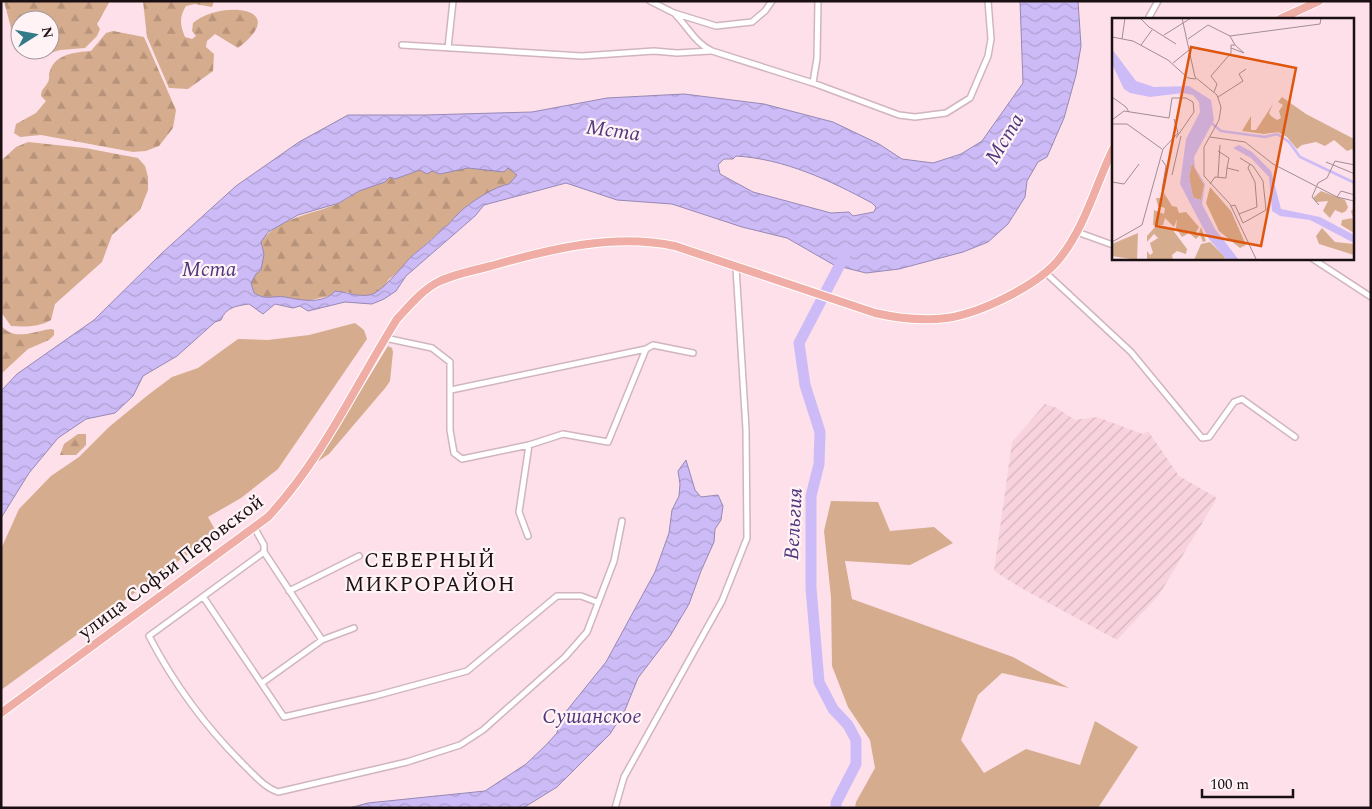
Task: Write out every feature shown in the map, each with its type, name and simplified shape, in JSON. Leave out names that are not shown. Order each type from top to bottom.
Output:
[{"type":"main road","points":[[1282,18],[1319,1]]},
{"type":"main road","points":[[1046,273],[1059,260],[1076,232],[1112,150]]},
{"type":"main road","name":"улица Софьи Перовской","points":[[1,713],[254,527],[284,500],[315,460],[397,319],[412,303],[439,282],[544,252],[592,244],[627,241],[654,242],[675,246],[864,310],[891,317],[947,318],[984,306],[1046,273]]},
{"type":"street","points":[[448,48],[453,1]]},
{"type":"street","points":[[650,1],[674,14],[686,24],[699,45],[712,51],[813,83],[899,115],[915,117],[946,114],[970,98],[988,56],[991,39],[988,1]]},
{"type":"street","points":[[674,14],[716,26],[733,26],[752,22],[765,11],[772,1]]},
{"type":"street","points":[[813,83],[817,58],[818,1]]},
{"type":"street","points":[[1149,18],[1158,1]]},
{"type":"street","points":[[402,45],[582,56],[654,51],[676,54],[712,51]]},
{"type":"street","points":[[1076,232],[1112,245]]},
{"type":"street","points":[[1314,260],[1371,298]]},
{"type":"street","points":[[615,808],[624,777],[722,601],[747,538],[746,429],[736,268]]},
{"type":"street","points":[[1046,273],[1131,352],[1202,438],[1209,437],[1234,402],[1242,398],[1295,438]]},
{"type":"street","points":[[385,338],[432,348],[450,362],[450,430],[454,453],[462,459],[529,446],[563,434],[608,442],[646,348]]},
{"type":"street","points":[[451,390],[653,345],[693,353]]},
{"type":"street","points":[[528,536],[519,512],[529,446]]},
{"type":"street","points":[[264,552],[204,598],[149,636],[169,673],[226,748],[259,780],[271,790],[278,792],[407,762],[460,745],[489,726],[565,657],[587,632],[614,561],[622,521]]},
{"type":"street","points":[[254,527],[264,544],[264,552],[322,640]]},
{"type":"street","points":[[288,591],[359,556]]},
{"type":"street","points":[[204,598],[284,717],[375,696],[469,670],[557,596],[581,596],[597,602]]},
{"type":"street","points":[[262,684],[322,640],[354,628]]},
{"type":"shaded area","points":[[1045,404],[1057,408],[1075,420],[1097,417],[1143,434],[1148,431],[1179,476],[1217,498],[1159,595],[1117,640],[1021,588],[994,571],[1012,442]]},
{"type":"green space","points":[[4,1],[110,1],[97,24],[100,29],[97,36],[85,48],[60,50],[60,10],[10,10],[10,24]]},
{"type":"green space","points":[[143,1],[214,1],[212,7],[195,4],[186,6],[181,17],[181,25],[185,37],[192,39],[196,36],[192,31],[193,23],[219,11],[246,11],[255,16],[258,23],[253,34],[238,48],[215,34],[207,41],[206,47],[214,54],[213,71],[188,89],[169,88],[147,37]]},
{"type":"green space","points":[[113,31],[144,37],[176,110],[173,128],[159,146],[146,151],[133,152],[41,135],[20,137],[14,133],[16,124],[36,113],[46,101],[41,96],[42,92],[49,81],[49,72],[56,61],[73,53],[91,51],[106,33]]},
{"type":"green space","points":[[28,142],[85,148],[138,158],[145,166],[148,177],[148,190],[140,210],[112,235],[102,262],[55,304],[51,320],[32,326],[11,326],[1,312],[1,161],[16,147]]},
{"type":"green space","points":[[508,167],[518,175],[509,185],[489,192],[467,206],[410,258],[402,269],[389,279],[384,287],[372,295],[361,296],[347,292],[307,301],[285,297],[263,298],[254,293],[251,283],[264,254],[261,242],[268,234],[286,222],[339,203],[359,191],[383,182],[390,177],[395,179],[420,170],[440,174],[468,168]]},
{"type":"green space","points":[[355,323],[364,330],[367,339],[278,469],[241,498],[208,517],[218,535],[184,557],[1,690],[1,549],[19,509],[51,476],[79,457],[109,427],[148,395],[172,377],[198,368],[238,339],[268,340],[309,335]]},
{"type":"green space","points":[[1,325],[12,333],[24,334],[51,329],[54,330],[54,335],[49,340],[28,349],[1,374]]},
{"type":"green space","points":[[388,346],[392,348],[393,352],[390,381],[329,454],[317,462]]},
{"type":"green space","points":[[78,434],[86,434],[86,445],[76,455],[60,455],[64,444]]},
{"type":"green space","points":[[831,501],[878,502],[890,531],[934,527],[953,543],[910,565],[845,561],[852,599],[1013,657],[1069,688],[1002,673],[978,695],[961,740],[984,773],[1026,749],[1080,765],[1095,721],[1138,747],[1098,808],[855,808],[856,802],[875,768],[870,740],[848,707],[832,666],[831,597],[824,531]]},
{"type":"water","name":"Мста","points":[[1020,1],[1078,1],[1081,46],[1076,75],[1064,118],[1047,157],[1038,162],[1027,181],[1025,197],[1008,224],[988,242],[963,252],[899,269],[866,273],[834,265],[787,238],[742,227],[672,204],[617,200],[566,183],[484,205],[475,216],[406,276],[396,291],[372,304],[345,302],[308,311],[300,306],[293,308],[275,304],[263,314],[249,304],[229,310],[221,320],[215,322],[177,356],[143,376],[133,396],[115,413],[86,419],[58,438],[29,473],[1,518],[1,391],[17,374],[94,320],[162,253],[236,186],[299,142],[348,115],[532,112],[607,98],[684,94],[764,104],[833,122],[879,144],[902,159],[933,163],[961,154],[982,141],[1023,83]],"holes":[[[736,156],[772,161],[806,172],[856,195],[876,207],[874,212],[853,216],[849,212],[831,213],[753,192],[720,174],[718,165],[724,159],[733,159]],[[468,168],[504,172],[508,168],[517,175],[509,184],[503,185],[474,201],[411,257],[385,285],[374,293],[361,295],[335,291],[318,300],[266,297],[254,293],[251,283],[256,274],[261,270],[264,254],[261,242],[268,232],[298,215],[339,203],[359,191],[385,182],[390,177],[395,179],[420,170],[427,174],[432,171],[440,174]]]},
{"type":"water","name":"Сушанское","points":[[686,460],[695,490],[701,497],[718,495],[723,506],[721,520],[715,529],[714,542],[689,604],[670,636],[638,678],[625,710],[610,734],[557,787],[523,808],[349,808],[368,803],[485,791],[526,764],[546,745],[557,733],[560,719],[606,662],[655,572],[669,533],[672,510],[679,496],[678,471]]},
{"type":"waterway","name":"Вельгия","points":[[836,808],[836,803],[856,764],[856,740],[848,725],[833,709],[819,682],[811,588],[811,496],[819,464],[820,432],[805,385],[799,343],[846,253]]},
{"type":"district","name":"СЕВЕРНЫЙ МИКРОРАЙОН","points":[[430,573]]}]
